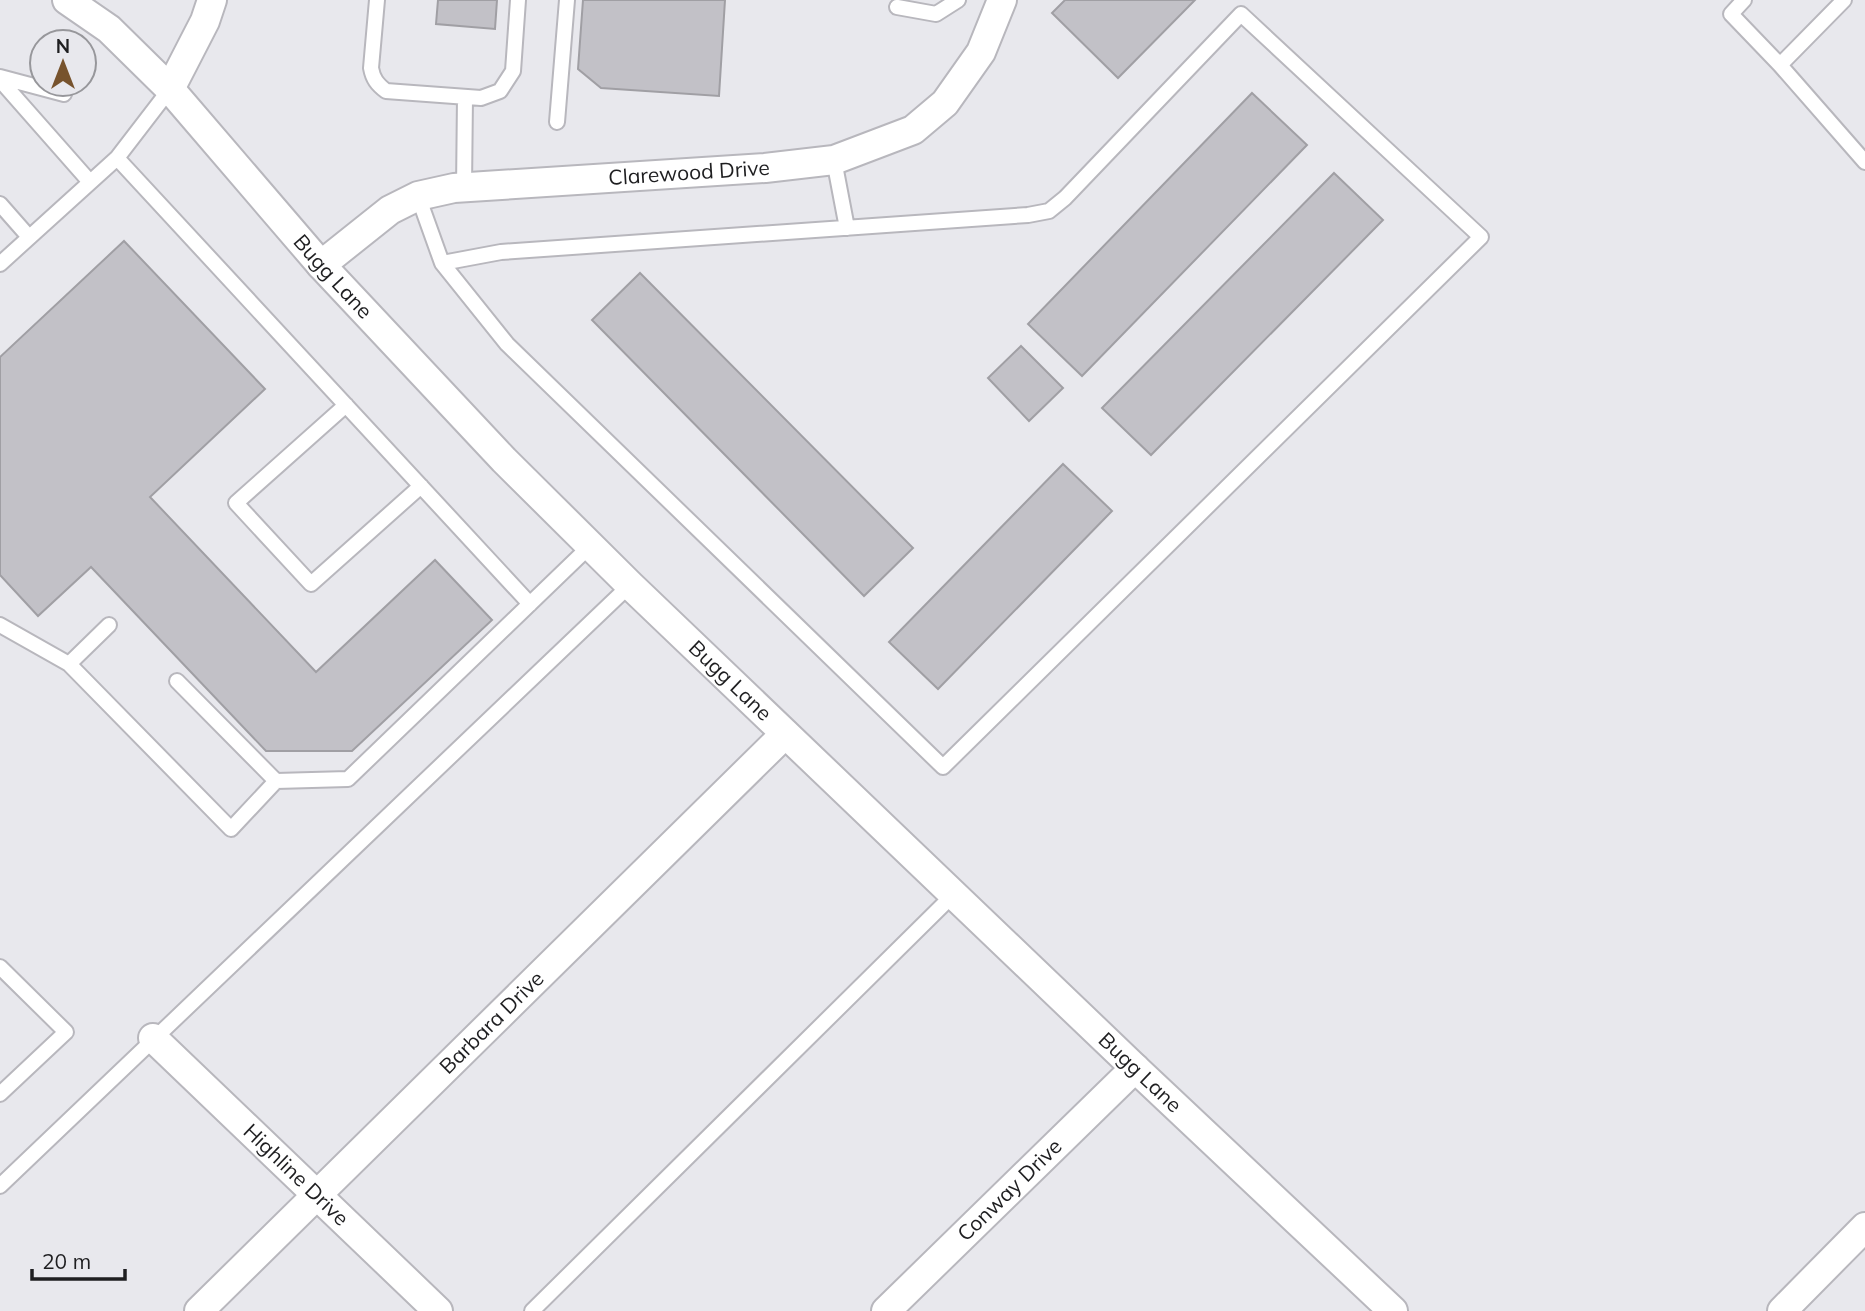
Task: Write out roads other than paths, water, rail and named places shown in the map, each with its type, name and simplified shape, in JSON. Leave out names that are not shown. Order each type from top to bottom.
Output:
[{"type":"street","name":"Bugg Lane","points":[[67,0],[109,29],[170,89],[321,265],[504,460],[590,546],[953,895],[1393,1311]]},
{"type":"street","points":[[170,89],[205,21],[212,0]]},
{"type":"street","name":"Clarewood Drive","points":[[321,265],[390,210],[418,196],[464,188],[765,168],[834,160],[913,130],[945,103],[981,52],[1002,0]]},
{"type":"street","name":"Barbara Drive","points":[[199,1311],[785,734]]},
{"type":"street","name":"Highline Drive","points":[[153,1038],[438,1311]]},
{"type":"street","name":"Conway Drive","points":[[886,1311],[1135,1068]]},
{"type":"street","points":[[1782,1311],[1865,1227]]},
{"type":"lane","points":[[377,0],[371,68],[378,85],[386,90],[465,97],[492,96],[508,83],[513,71],[518,0]]},
{"type":"lane","points":[[557,122],[567,0]]},
{"type":"lane","points":[[897,8],[936,14],[958,0]]},
{"type":"lane","points":[[1744,0],[1731,14],[1863,156]]},
{"type":"lane","points":[[1780,65],[1844,0]]},
{"type":"lane","points":[[418,196],[442,263],[508,344],[943,767],[1481,237],[1241,14],[1065,198],[1049,211],[1028,215],[501,253],[442,263]]},
{"type":"lane","points":[[0,78],[28,85]]},
{"type":"lane","points":[[0,78],[90,182]]},
{"type":"lane","points":[[0,264],[117,158],[170,89]]},
{"type":"lane","points":[[464,188],[465,97]]},
{"type":"lane","points":[[117,158],[530,604]]},
{"type":"lane","points":[[834,160],[847,228]]},
{"type":"lane","points":[[0,204],[29,237]]},
{"type":"lane","points":[[346,405],[236,503],[311,584],[421,486]]},
{"type":"lane","points":[[0,625],[69,664],[231,829],[276,781],[348,779],[590,546]]},
{"type":"lane","points":[[0,1186],[630,585]]},
{"type":"lane","points":[[69,664],[109,625]]},
{"type":"lane","points":[[177,681],[276,781]]},
{"type":"lane","points":[[533,1311],[953,895]]},
{"type":"lane","points":[[0,967],[66,1032],[0,1094]]}]
